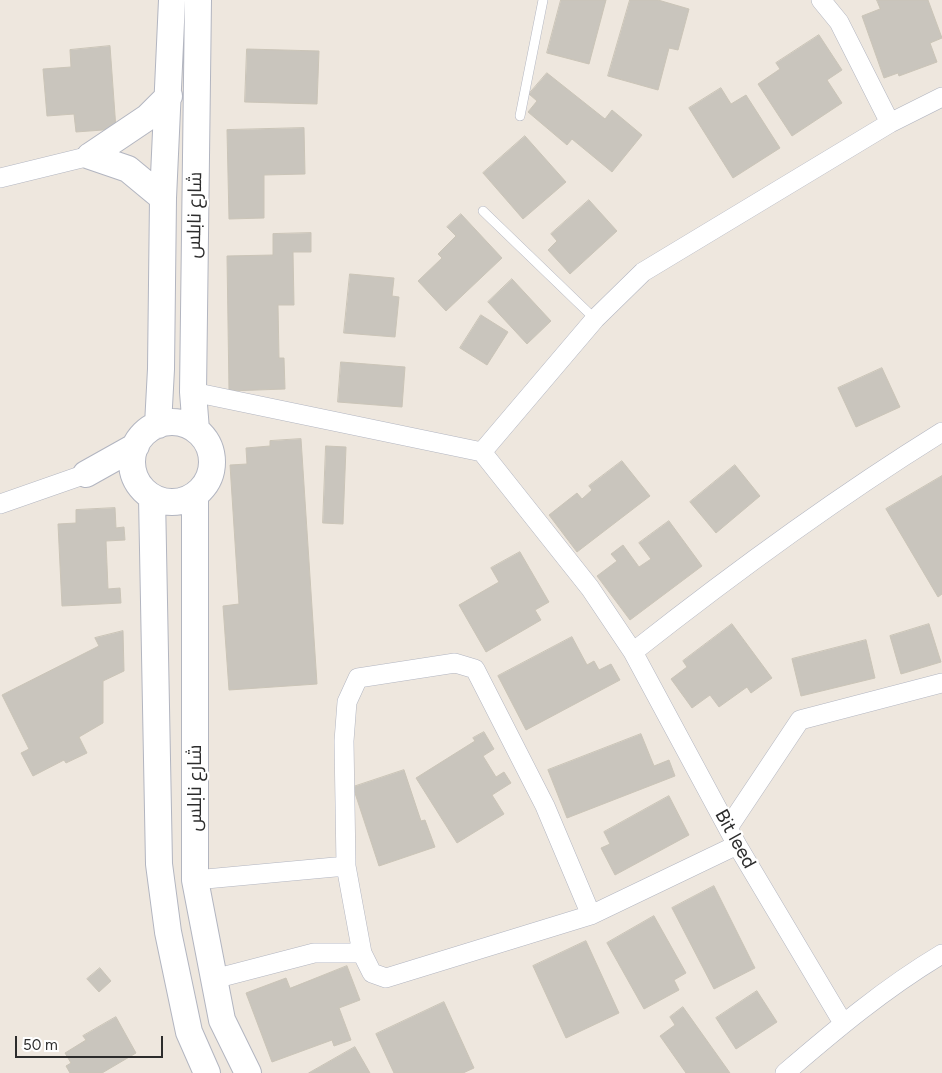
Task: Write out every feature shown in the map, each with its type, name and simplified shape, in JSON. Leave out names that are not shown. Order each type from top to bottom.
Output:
[{"type":"main road","name":"شارع نابلس","points":[[158,425],[161,369],[163,198],[172,0]]},
{"type":"main road","name":"شارع نابلس","points":[[196,430],[193,392],[198,0]]},
{"type":"main road","points":[[90,156],[148,117],[169,96]]},
{"type":"main road","points":[[90,156],[128,169],[163,198]]},
{"type":"main road","points":[[178,422],[196,430],[205,439],[211,450],[213,463],[204,487],[195,495],[173,502],[145,490],[86,474],[136,446],[145,434],[158,425],[178,422]]},
{"type":"main road","points":[[136,446],[132,466],[145,490]]},
{"type":"main road","name":"شارع نابلس","points":[[145,490],[159,864],[168,932],[189,1032],[207,1073]]},
{"type":"main road","name":"شارع نابلس","points":[[195,495],[195,880],[222,1020],[248,1073]]},
{"type":"street","points":[[821,0],[839,22],[890,123]]},
{"type":"street","points":[[193,392],[482,452],[595,319],[642,272],[890,123],[942,97]]},
{"type":"street","points":[[0,178],[90,156]]},
{"type":"street","points":[[633,652],[804,523],[872,476],[942,432]]},
{"type":"street","name":"Bit leed","points":[[482,452],[590,588],[633,652],[737,845],[843,1023]]},
{"type":"street","points":[[0,504],[86,474]]},
{"type":"street","points":[[591,915],[545,806],[475,669],[455,663],[358,678],[347,702],[344,741],[346,866],[362,953],[372,973],[386,978],[591,915],[737,845]]},
{"type":"street","points":[[728,828],[800,720],[942,683]]},
{"type":"street","points":[[195,880],[346,866]]},
{"type":"street","points":[[214,979],[314,953],[362,953]]},
{"type":"street","points":[[785,1073],[843,1023],[908,974],[942,954]]},
{"type":"lane","points":[[520,116],[543,0]]},
{"type":"lane","points":[[483,211],[595,319]]},
{"type":"building","points":[[561,0],[606,0],[589,64],[547,53]]},
{"type":"building","points":[[630,0],[658,0],[689,9],[678,50],[669,48],[658,90],[608,76]]},
{"type":"building","points":[[877,0],[928,0],[942,38],[930,43],[937,62],[899,76],[898,73],[884,78],[862,16],[880,9]]},
{"type":"building","points":[[819,35],[842,70],[827,80],[842,103],[792,136],[758,84],[780,69],[776,63]]},
{"type":"building","points":[[110,46],[116,129],[76,132],[74,114],[47,116],[43,69],[71,67],[70,50]]},
{"type":"building","points":[[247,49],[319,51],[317,104],[245,102]]},
{"type":"building","points":[[547,73],[605,119],[612,110],[642,135],[612,172],[572,139],[567,145],[528,112],[537,101],[529,94]]},
{"type":"building","points":[[721,88],[731,104],[746,95],[780,148],[733,178],[689,108]]},
{"type":"building","points":[[304,128],[305,174],[264,175],[264,218],[229,219],[227,130]]},
{"type":"building","points":[[525,136],[566,182],[523,219],[483,173]]},
{"type":"building","points":[[589,200],[617,231],[570,274],[548,250],[557,241],[551,234]]},
{"type":"building","points":[[461,214],[502,258],[446,311],[418,281],[442,258],[438,254],[456,236],[447,227]]},
{"type":"building","points":[[311,233],[311,252],[293,252],[294,305],[278,305],[279,358],[284,358],[285,389],[229,391],[227,256],[273,255],[273,234]]},
{"type":"building","points":[[350,274],[394,278],[392,296],[399,297],[395,337],[344,333]]},
{"type":"building","points":[[512,279],[551,321],[527,344],[488,302]]},
{"type":"building","points":[[481,315],[508,332],[487,365],[460,348]]},
{"type":"building","points":[[341,362],[405,367],[402,407],[338,402]]},
{"type":"building","points":[[882,368],[900,407],[856,427],[838,388]]},
{"type":"building","points":[[301,439],[317,684],[229,690],[223,606],[239,604],[230,465],[247,464],[246,448],[270,446],[270,441]]},
{"type":"building","points":[[326,446],[346,447],[343,524],[323,523]]},
{"type":"building","points":[[622,461],[650,496],[577,552],[549,515],[577,493],[582,499],[592,490],[589,486]]},
{"type":"building","points":[[735,465],[760,496],[716,533],[690,502]]},
{"type":"building","points":[[942,476],[942,594],[938,597],[886,509]]},
{"type":"building","points":[[115,508],[116,528],[124,527],[125,540],[106,541],[108,589],[120,588],[121,603],[62,606],[58,524],[76,523],[76,510]]},
{"type":"building","points":[[669,521],[702,566],[630,620],[597,576],[617,561],[611,554],[623,545],[639,567],[651,559],[639,543]]},
{"type":"building","points":[[520,552],[549,602],[535,610],[541,620],[486,652],[459,605],[499,582],[491,568]]},
{"type":"building","points":[[732,624],[772,678],[751,693],[747,687],[719,707],[710,695],[692,708],[671,679],[687,667],[683,661]]},
{"type":"building","points":[[929,624],[941,662],[901,674],[890,636]]},
{"type":"building","points":[[123,631],[124,671],[103,681],[103,723],[79,737],[87,753],[66,763],[64,760],[33,776],[21,753],[29,749],[2,695],[99,646],[95,638]]},
{"type":"building","points":[[572,637],[587,665],[594,661],[599,670],[611,664],[620,680],[526,730],[498,676]]},
{"type":"building","points":[[866,640],[875,678],[801,696],[792,659]]},
{"type":"building","points":[[484,732],[494,749],[483,756],[496,777],[504,772],[511,783],[492,795],[504,814],[457,843],[416,778],[475,741],[473,738]]},
{"type":"building","points":[[641,734],[654,766],[669,760],[675,776],[567,818],[548,770]]},
{"type":"building","points":[[404,770],[421,821],[425,820],[435,847],[379,866],[353,787]]},
{"type":"building","points":[[669,796],[689,835],[615,875],[601,848],[610,844],[604,832]]},
{"type":"building","points":[[714,886],[755,968],[714,989],[672,908]]},
{"type":"building","points":[[654,916],[686,973],[674,980],[679,990],[644,1009],[607,943]]},
{"type":"building","points":[[586,941],[619,1013],[566,1038],[533,966]]},
{"type":"building","points":[[347,966],[360,1000],[339,1008],[351,1040],[334,1046],[332,1040],[272,1062],[246,993],[286,978],[290,988]]},
{"type":"building","points":[[100,968],[111,981],[99,992],[87,979]]},
{"type":"building","points":[[757,991],[777,1022],[736,1049],[716,1018]]},
{"type":"building","points":[[444,1002],[474,1068],[463,1073],[394,1073],[376,1034]]},
{"type":"building","points":[[683,1007],[730,1073],[686,1073],[660,1036],[675,1025],[670,1017]]},
{"type":"building","points":[[116,1017],[136,1053],[102,1073],[70,1073],[66,1066],[71,1063],[65,1053],[86,1040],[83,1036]]},
{"type":"building","points":[[355,1047],[370,1073],[309,1073]]}]
